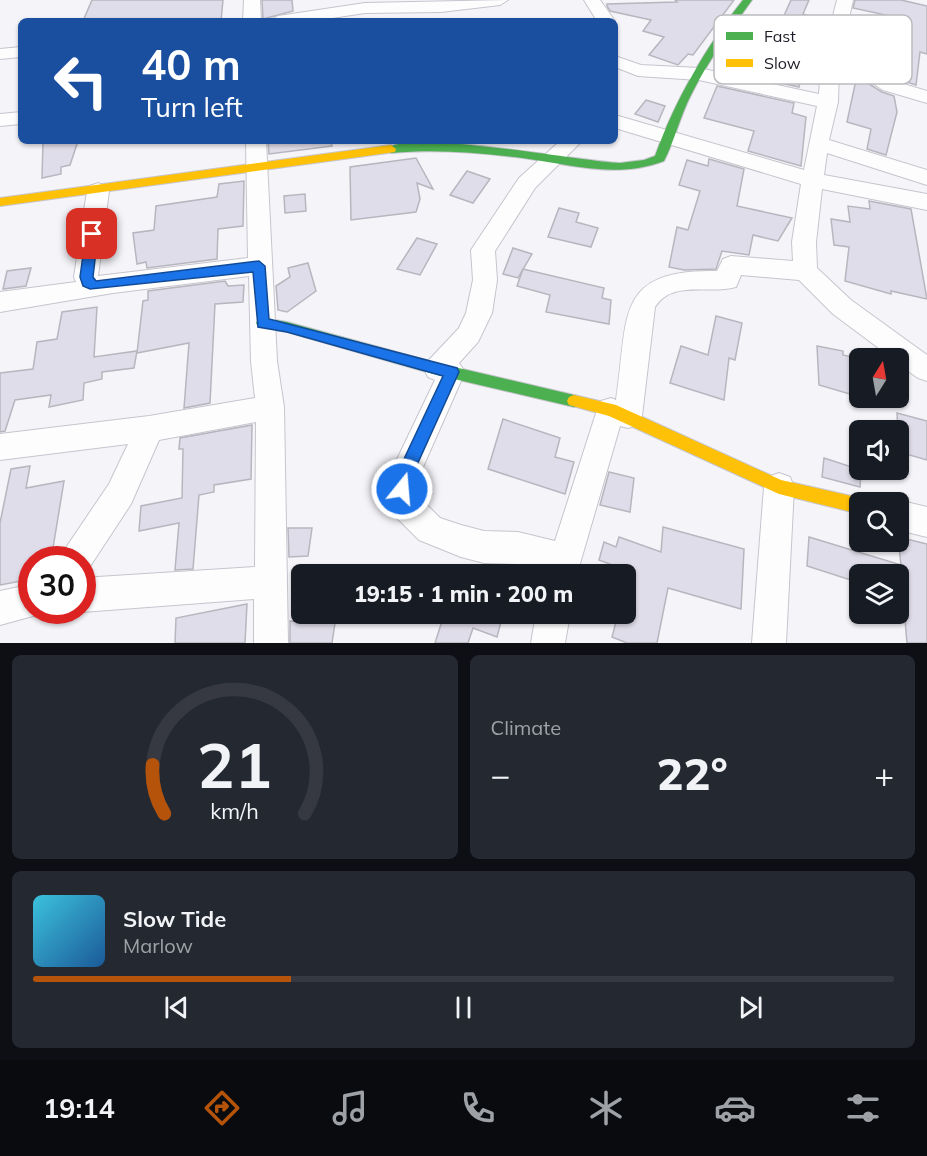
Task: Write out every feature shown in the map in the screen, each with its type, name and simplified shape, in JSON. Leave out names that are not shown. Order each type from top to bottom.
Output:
[{"type":"street","points":[[252,0],[252,18]]},
{"type":"street","points":[[298,18],[365,8],[441,7],[500,0]]},
{"type":"street","points":[[592,0],[604,18]]},
{"type":"street","points":[[738,15],[748,0]]},
{"type":"street","points":[[0,202],[98,191],[256,153],[431,147],[556,159],[593,166],[627,168],[649,164],[660,158],[665,137],[714,51]]},
{"type":"street","points":[[0,54],[18,52]]},
{"type":"street","points":[[618,62],[638,70],[699,74],[714,77]]},
{"type":"street","points":[[745,84],[828,102]]},
{"type":"street","points":[[805,271],[804,242],[818,143],[828,102],[829,84]]},
{"type":"street","points":[[887,84],[927,96]]},
{"type":"street","points":[[0,120],[18,118]]},
{"type":"street","points":[[618,122],[813,180],[927,202]]},
{"type":"street","points":[[818,143],[927,178]]},
{"type":"street","points":[[555,564],[518,548],[484,547],[461,542],[430,529],[401,501],[404,476],[445,370],[469,335],[479,314],[485,280],[483,250],[527,183],[556,159],[569,144]]},
{"type":"street","points":[[256,153],[264,361],[270,407],[269,582],[272,643]]},
{"type":"street","points":[[98,191],[86,277],[88,282],[104,287]]},
{"type":"street","points":[[0,302],[104,287],[159,276],[259,266]]},
{"type":"street","points":[[563,564],[589,486],[619,413],[642,305],[648,294],[659,287],[675,281],[727,280],[731,266],[805,271],[842,307],[927,370]]},
{"type":"street","points":[[263,323],[287,327],[445,370],[619,413],[779,487],[849,503]]},
{"type":"street","points":[[0,447],[149,429],[270,407]]},
{"type":"street","points":[[85,546],[120,495],[149,429]]},
{"type":"street","points":[[769,643],[779,487]]},
{"type":"street","points":[[909,518],[927,522]]},
{"type":"street","points":[[96,594],[269,582]]},
{"type":"street","points":[[0,608],[18,604]]},
{"type":"street","points":[[548,643],[551,624]]},
{"type":"building","points":[[92,0],[223,0],[221,18],[84,18]]},
{"type":"building","points":[[262,0],[292,0],[293,11],[263,18]]},
{"type":"building","points":[[675,0],[734,0],[723,15],[714,15],[714,27],[693,55],[688,54],[678,65],[649,55],[664,37],[643,31],[651,20],[610,11],[607,6],[607,4],[677,2]]},
{"type":"building","points":[[791,0],[809,0],[803,14],[806,15],[784,15]]},
{"type":"building","points":[[855,0],[901,0],[927,6],[927,54],[920,52],[916,85],[912,84],[912,15],[885,15],[853,8]]},
{"type":"building","points":[[855,84],[869,84],[894,96],[897,112],[886,155],[867,149],[871,129],[847,122]]},
{"type":"building","points":[[717,86],[794,103],[792,113],[806,117],[801,166],[748,151],[754,131],[704,118]]},
{"type":"building","points":[[646,100],[665,106],[658,122],[635,114]]},
{"type":"building","points":[[43,144],[77,144],[70,165],[61,167],[61,174],[42,178]]},
{"type":"building","points":[[268,144],[332,144],[332,146],[269,154]]},
{"type":"building","points":[[416,158],[433,189],[417,183],[420,199],[416,212],[351,220],[350,167]]},
{"type":"building","points":[[709,159],[744,169],[737,206],[792,218],[778,241],[753,235],[749,255],[722,251],[716,269],[684,270],[669,267],[677,227],[688,230],[700,191],[679,185],[687,160],[708,166]]},
{"type":"building","points":[[467,171],[490,179],[473,203],[450,195]]},
{"type":"building","points":[[244,181],[243,226],[218,229],[217,259],[147,268],[146,262],[137,264],[133,233],[154,230],[156,206],[217,197],[219,184]]},
{"type":"building","points":[[305,194],[306,211],[285,213],[284,196]]},
{"type":"building","points":[[869,201],[911,209],[927,299],[891,291],[891,294],[845,281],[849,247],[834,245],[831,219],[850,222],[848,206],[870,209]]},
{"type":"building","points":[[559,208],[579,213],[576,222],[598,228],[591,247],[548,237]]},
{"type":"building","points":[[417,238],[437,244],[420,275],[397,269]]},
{"type":"building","points":[[513,248],[532,254],[518,278],[503,274]]},
{"type":"building","points":[[308,263],[316,291],[287,312],[278,310],[276,286],[290,277],[288,268]]},
{"type":"building","points":[[31,268],[26,286],[3,289],[7,271]]},
{"type":"building","points":[[523,269],[604,288],[602,298],[611,300],[609,324],[546,312],[550,295],[517,286]]},
{"type":"building","points":[[225,281],[228,286],[244,285],[243,302],[215,304],[210,403],[184,408],[189,343],[137,353],[143,301],[148,300],[148,291]]},
{"type":"building","points":[[97,307],[94,357],[137,351],[134,368],[102,372],[102,379],[84,383],[83,400],[49,407],[51,395],[15,400],[5,431],[0,432],[0,373],[33,369],[37,342],[57,339],[62,312]]},
{"type":"building","points":[[716,316],[742,323],[735,360],[729,358],[724,400],[670,383],[681,346],[708,355]]},
{"type":"building","points":[[817,346],[843,351],[843,355],[849,356],[849,394],[819,385]]},
{"type":"building","points":[[897,413],[927,421],[927,460],[909,455],[909,420],[897,420]]},
{"type":"building","points":[[503,419],[560,438],[555,457],[574,462],[565,494],[488,469]]},
{"type":"building","points":[[252,425],[251,479],[214,485],[214,492],[199,495],[193,569],[175,570],[179,523],[139,531],[141,506],[182,498],[183,449],[179,449],[180,438]]},
{"type":"building","points":[[824,458],[849,466],[849,480],[860,480],[860,487],[822,477]]},
{"type":"building","points":[[30,466],[26,488],[64,481],[53,546],[18,546],[18,582],[0,585],[0,523],[11,469]]},
{"type":"building","points":[[609,472],[634,478],[630,512],[600,505]]},
{"type":"building","points":[[663,527],[744,549],[741,609],[668,588],[657,643],[627,643],[612,637],[615,624],[636,624],[636,564],[610,564],[599,560],[604,542],[616,547],[619,537],[661,552]]},
{"type":"building","points":[[288,528],[312,528],[308,556],[289,557]]},
{"type":"building","points":[[809,537],[849,549],[849,552],[858,552],[898,564],[849,564],[849,579],[807,566]]},
{"type":"building","points":[[909,540],[927,544],[927,643],[907,643],[905,624],[909,624],[909,564],[901,564],[900,552],[909,552]]},
{"type":"building","points":[[247,604],[245,643],[175,643],[176,618]]},
{"type":"building","points":[[290,621],[291,624],[335,624],[332,643],[290,643]]},
{"type":"building","points":[[441,624],[500,624],[497,637],[473,628],[468,643],[435,643]]},
{"type":"traffic: fast","points":[[736,15],[748,0]]},
{"type":"traffic: fast","points":[[391,149],[411,147],[472,149],[607,167],[647,163],[660,158],[686,95],[714,46]]},
{"type":"traffic: fast","points":[[263,323],[287,327],[437,369],[574,401]]},
{"type":"traffic: slow","points":[[0,202],[391,149]]},
{"type":"traffic: slow","points":[[574,401],[611,410],[779,487],[849,503]]},
{"type":"route","points":[[92,234],[86,277],[88,282],[94,286],[104,287],[159,276],[210,273],[259,266],[263,323],[287,327],[335,342],[452,372],[404,476],[402,489]]}]
